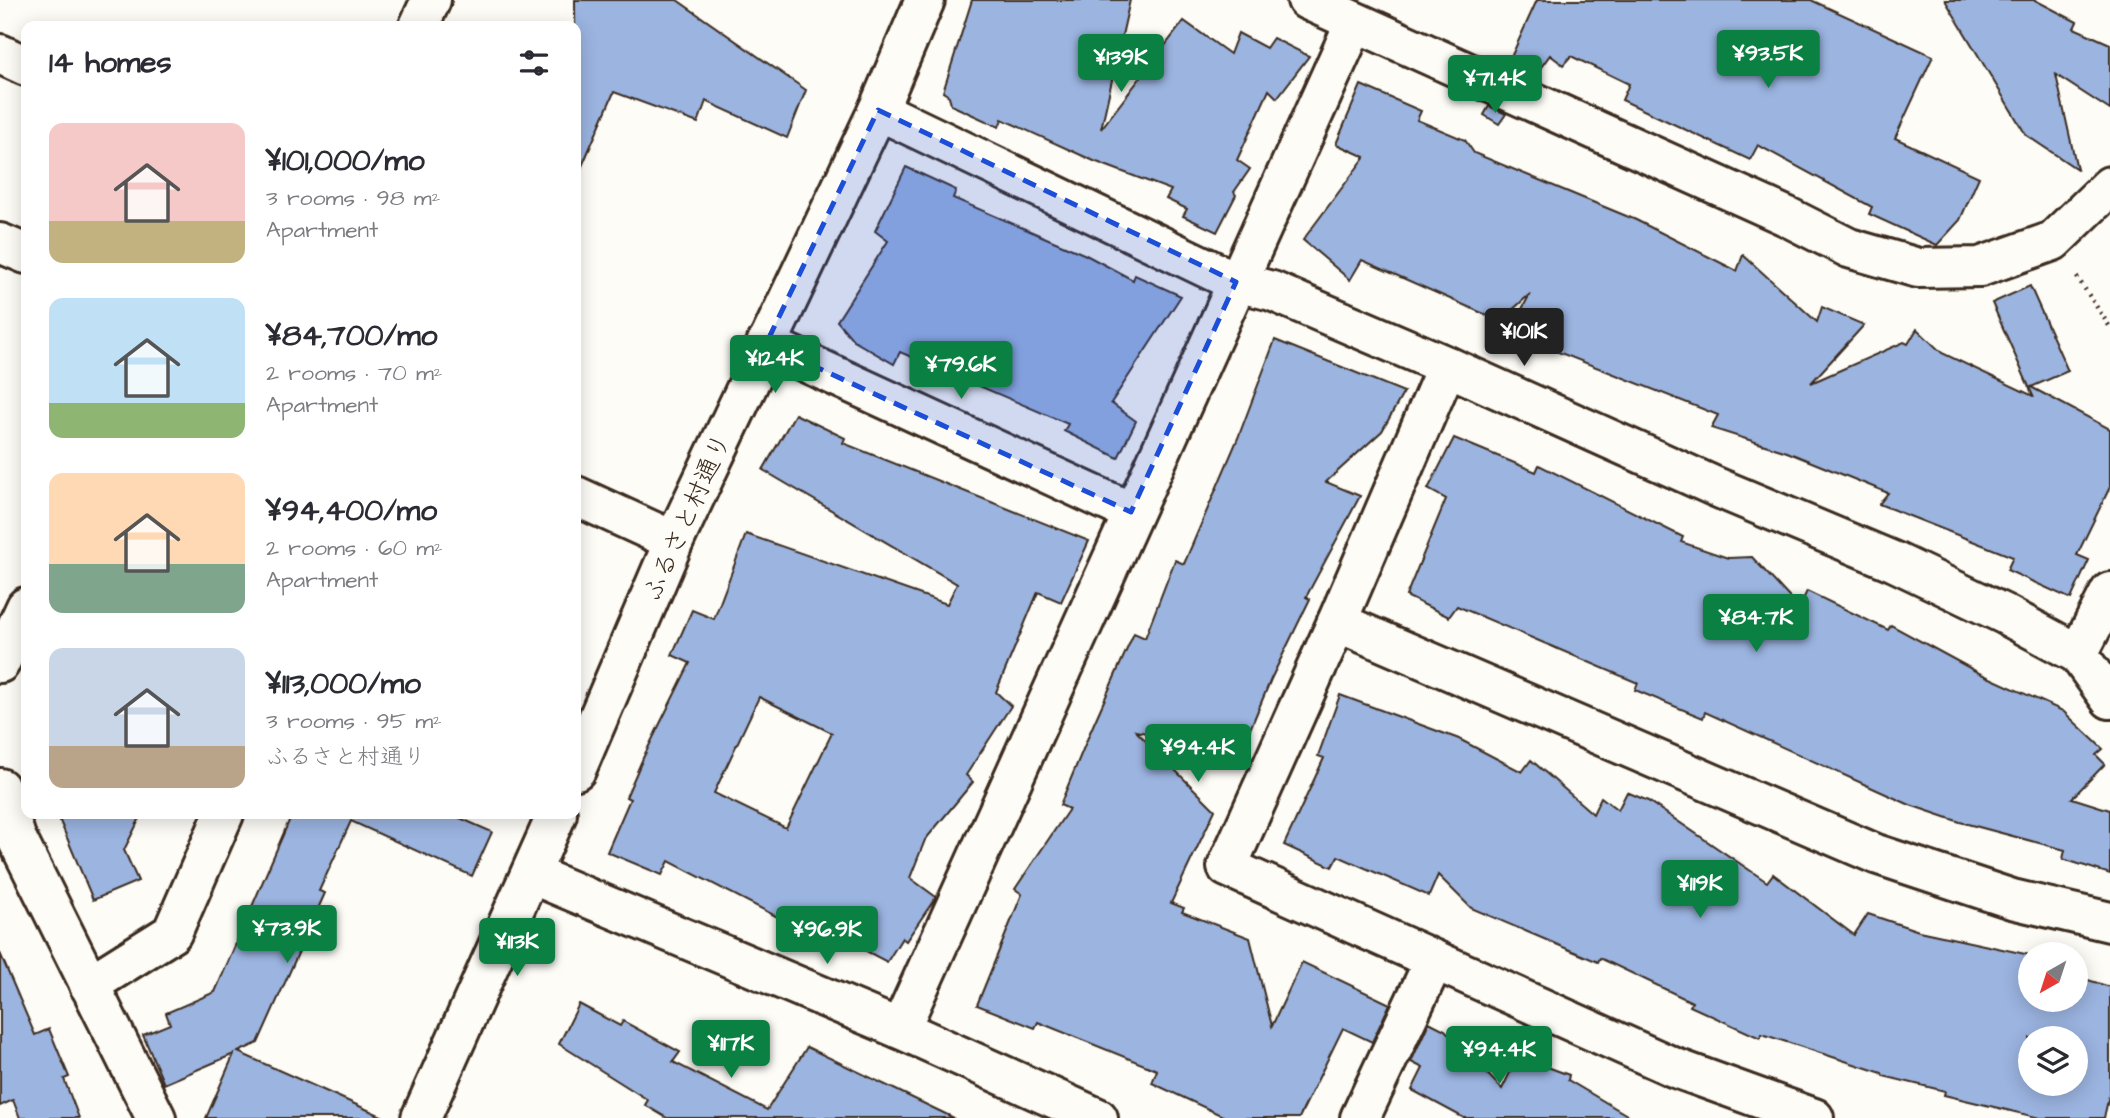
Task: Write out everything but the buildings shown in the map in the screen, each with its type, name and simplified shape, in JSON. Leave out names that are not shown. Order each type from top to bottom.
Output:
[{"type":"street","points":[[421,21],[431,0]]},
{"type":"street","name":"ふるさと村通り","points":[[581,758],[674,541],[878,110],[925,0]]},
{"type":"street","points":[[1307,0],[1786,216],[1849,248],[1918,268],[1980,267],[2053,241],[2110,186]]},
{"type":"street","points":[[900,1029],[1131,512],[1355,22]]},
{"type":"street","points":[[0,54],[21,64]]},
{"type":"street","points":[[878,110],[1236,282],[1272,291],[1716,487],[1895,562],[2078,654],[2110,699]]},
{"type":"street","points":[[0,243],[21,252]]},
{"type":"street","points":[[766,344],[1131,512]]},
{"type":"street","points":[[1447,366],[1337,622],[1227,867],[1673,1068],[1814,1118]]},
{"type":"street","points":[[581,498],[674,541]]},
{"type":"street","points":[[2078,654],[2110,592]]},
{"type":"street","points":[[0,663],[21,618]]},
{"type":"street","points":[[1337,622],[1876,854],[2012,899],[2110,922]]},
{"type":"street","points":[[0,788],[8,843],[89,985],[156,1118]]},
{"type":"street","points":[[89,985],[172,933],[222,819]]},
{"type":"street","points":[[421,1118],[555,819]]},
{"type":"street","points":[[531,874],[900,1029],[1098,1118]]},
{"type":"street","points":[[1360,1118],[1434,961]]},
{"type":"path","points":[[2074,272],[2110,327]]},
{"type":"highlighted area","points":[[878,110],[1236,282],[1131,512],[766,344]]}]
